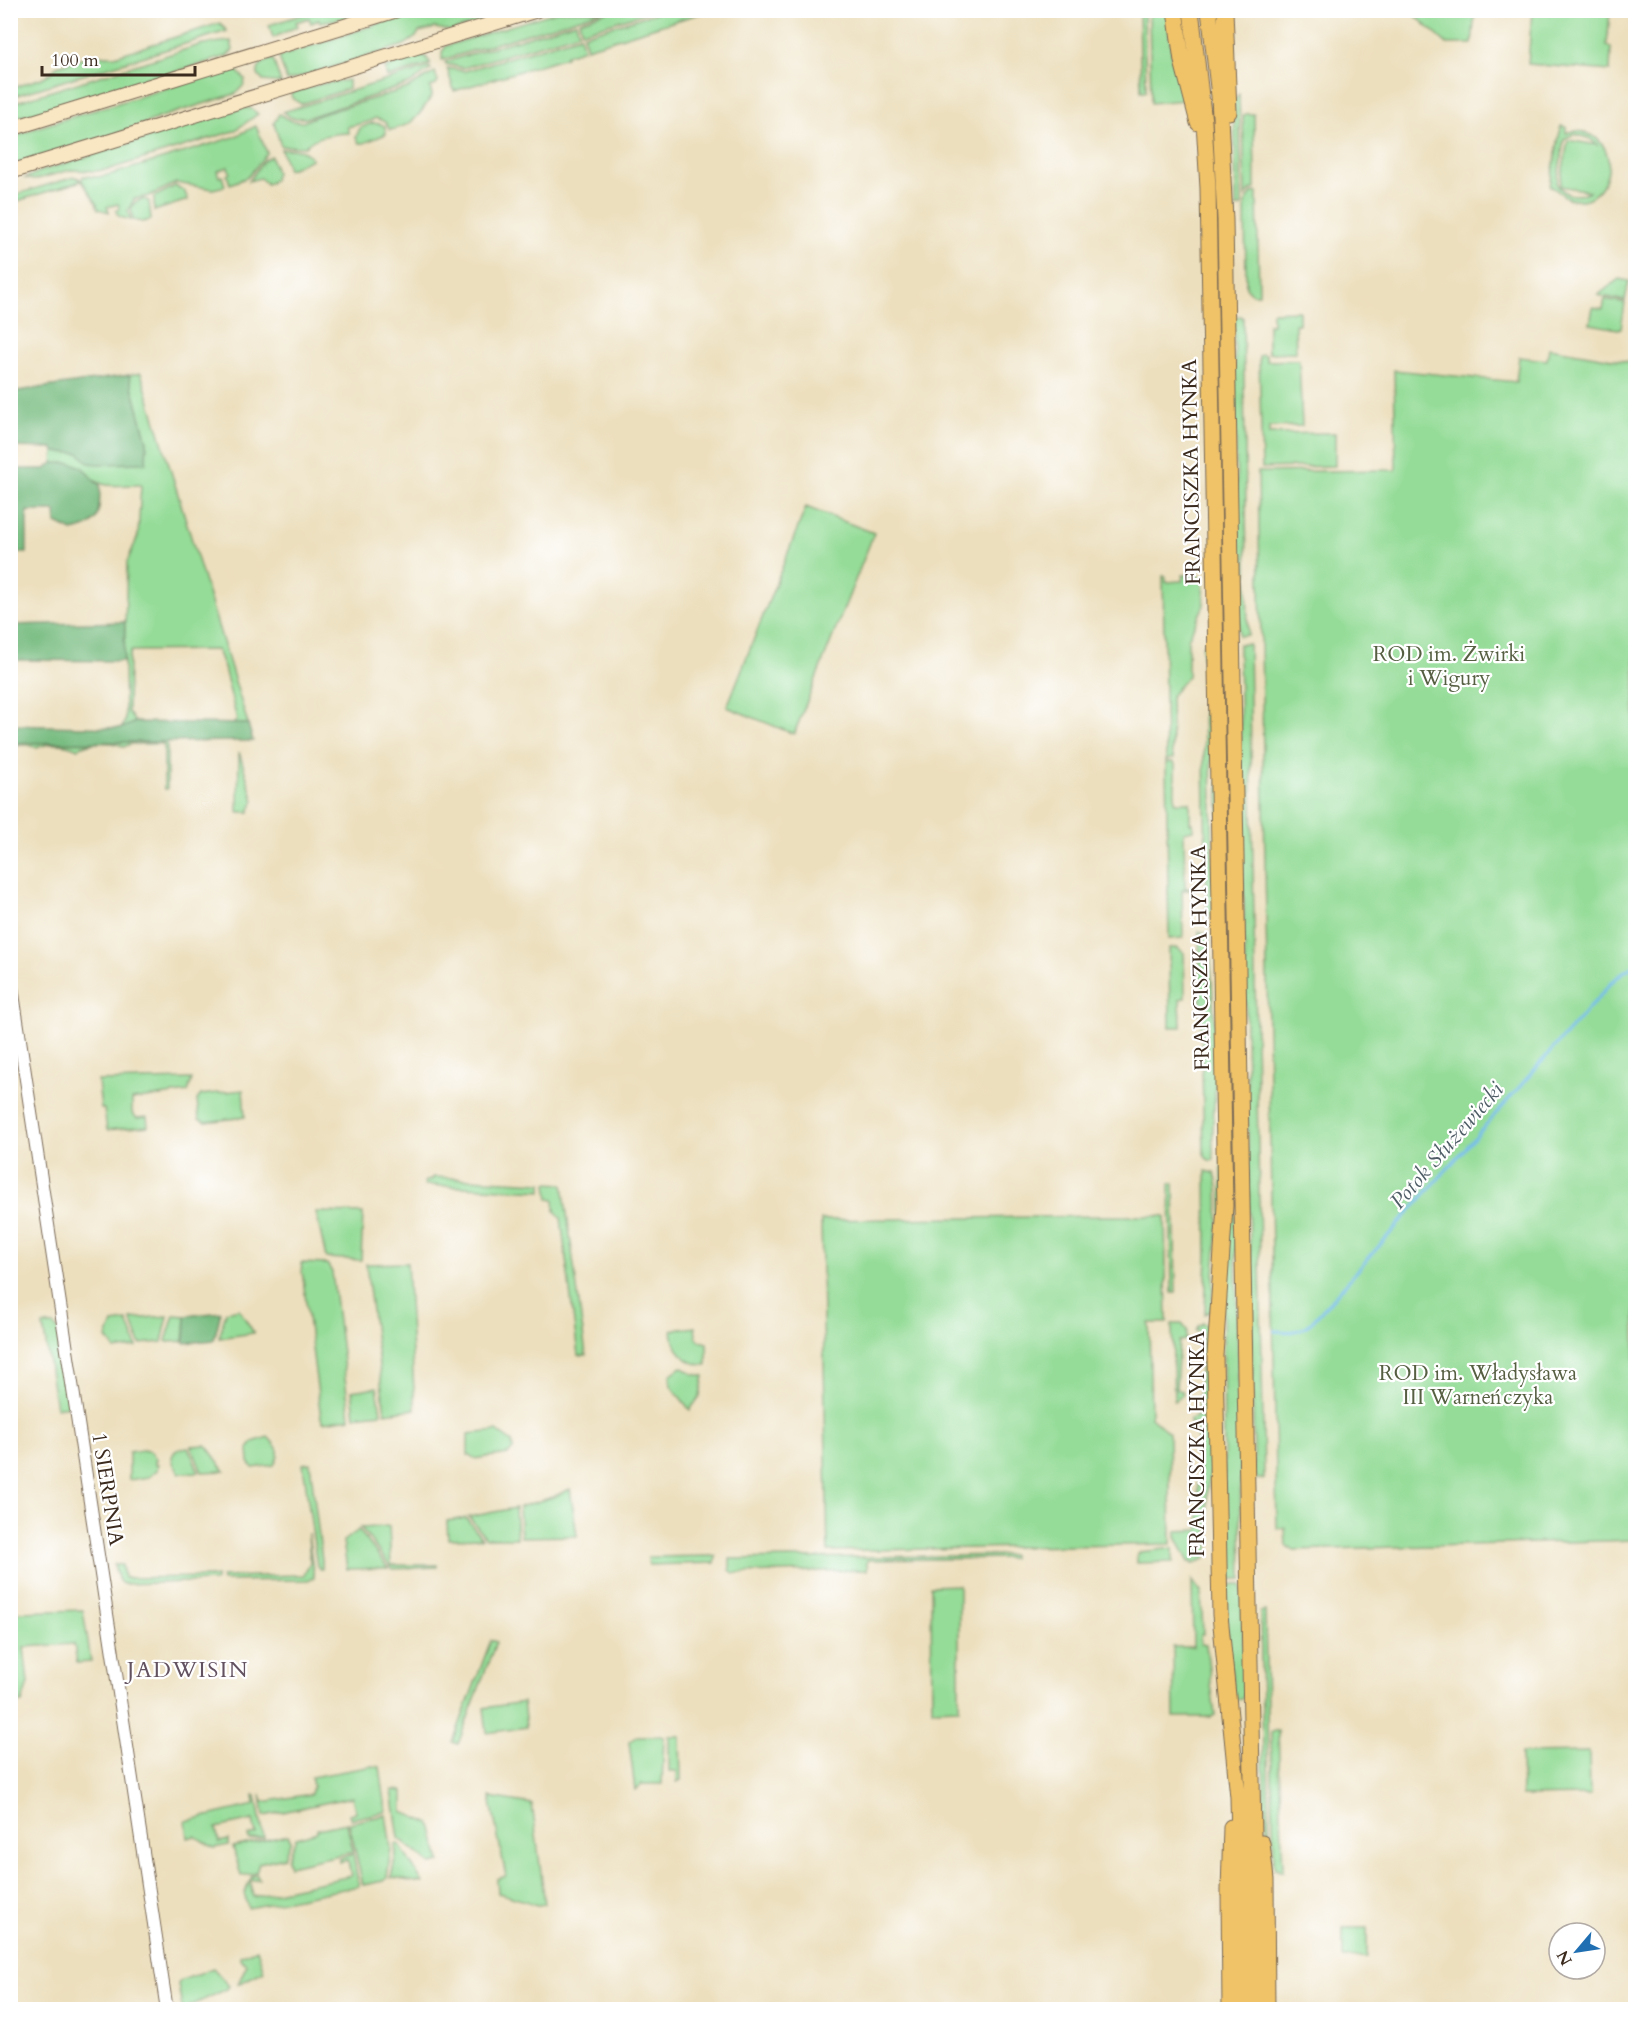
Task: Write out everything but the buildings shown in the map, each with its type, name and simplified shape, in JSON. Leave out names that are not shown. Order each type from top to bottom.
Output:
[{"type":"main road","points":[[10,129],[397,10]]},
{"type":"main road","points":[[10,172],[537,10]]},
{"type":"main road","points":[[1175,10],[1186,83],[1206,152]]},
{"type":"main road","name":"FRANCISZKA HYNKA","points":[[1191,10],[1202,96],[1206,152],[1225,1206],[1215,1356],[1220,1615],[1248,1904]]},
{"type":"main road","name":"FRANCISZKA HYNKA","points":[[1209,10],[1222,138],[1252,1769],[1248,1904]]},
{"type":"main road","points":[[1222,138],[1230,108],[1225,10]]},
{"type":"main road","points":[[1252,1769],[1266,1880],[1267,2010]]},
{"type":"main road","points":[[1230,2010],[1229,1858],[1231,1817],[1237,1785]]},
{"type":"main road","points":[[1243,2010],[1248,1904]]},
{"type":"main road","points":[[1248,1904],[1256,2010]]},
{"type":"street","name":"1 SIERPNIA","points":[[10,974],[167,2010]]},
{"type":"green space","points":[[612,10],[651,11],[582,32],[579,21]]},
{"type":"green space","points":[[314,11],[374,11],[353,17],[320,22],[319,20],[311,23],[309,18],[296,22],[298,26],[273,38],[269,25]]},
{"type":"green space","points":[[416,11],[517,11],[451,31],[435,28],[419,32],[416,37],[404,45],[287,81],[279,57]]},
{"type":"green space","points":[[559,11],[603,11],[442,60],[442,52],[446,46]]},
{"type":"green space","points":[[662,11],[708,11],[587,48],[583,35]]},
{"type":"green space","points":[[1139,11],[1144,11],[1146,91],[1141,91]]},
{"type":"green space","points":[[1149,11],[1167,11],[1173,66],[1186,97],[1184,100],[1151,103]]},
{"type":"green space","points":[[1410,11],[1475,11],[1472,44],[1447,44]]},
{"type":"green space","points":[[1532,11],[1610,12],[1607,45],[1611,48],[1610,71],[1528,64]]},
{"type":"green space","points":[[576,22],[579,33],[463,68],[445,62]]},
{"type":"green space","points":[[220,23],[227,31],[11,97],[12,88],[42,78],[57,66],[96,54],[115,56]]},
{"type":"green space","points":[[580,36],[584,49],[566,55],[566,57],[454,91],[447,68],[465,71]]},
{"type":"green space","points":[[231,41],[233,50],[227,56],[47,111],[11,118],[10,104],[203,44]]},
{"type":"green space","points":[[417,54],[426,57],[431,64],[387,77],[385,69]]},
{"type":"green space","points":[[273,59],[281,83],[263,81],[258,75],[260,66]]},
{"type":"green space","points":[[429,67],[431,69],[409,84],[306,118],[292,118],[283,112]]},
{"type":"green space","points":[[226,70],[237,71],[245,79],[244,85],[235,94],[164,116],[123,132],[11,165],[11,138],[39,127]]},
{"type":"green space","points":[[435,72],[438,82],[430,87],[432,95],[420,114],[405,126],[390,130],[385,122],[376,118],[347,127],[349,133],[319,138],[304,147],[281,146],[274,123],[279,114],[292,121],[303,122],[408,88]]},
{"type":"green space","points":[[348,80],[348,89],[301,104],[292,98],[291,93],[321,84]]},
{"type":"green space","points":[[1239,94],[1242,206],[1236,208],[1234,100]]},
{"type":"green space","points":[[243,108],[250,108],[258,114],[234,131],[110,169],[70,170],[34,180],[25,178],[44,170]]},
{"type":"green space","points":[[1254,114],[1255,189],[1245,197],[1243,116]]},
{"type":"green space","points":[[372,123],[385,127],[386,134],[359,143],[356,137],[360,128]]},
{"type":"green space","points":[[256,126],[267,153],[248,177],[230,184],[227,175],[230,173],[228,167],[217,171],[219,177],[222,176],[225,186],[213,189],[176,183],[149,196],[134,199],[128,211],[131,220],[118,215],[116,211],[120,209],[118,204],[107,207],[109,212],[98,209],[82,181],[83,176],[98,177],[113,174],[234,137]]},
{"type":"green space","points":[[1561,126],[1566,127],[1566,133],[1576,131],[1593,136],[1602,145],[1607,155],[1606,178],[1592,196],[1582,200],[1570,199],[1550,186]],"holes":[[[1574,134],[1589,138],[1597,145],[1568,140],[1560,186],[1589,191],[1571,195],[1557,184],[1564,139]]]},
{"type":"green space","points":[[281,149],[302,151],[312,159],[288,170]]},
{"type":"green space","points":[[271,156],[276,173],[274,180],[267,184],[260,178],[249,181],[263,161]]},
{"type":"green space","points":[[1216,164],[1242,1579],[1229,1579],[1225,1582],[1214,165]]},
{"type":"green space","points":[[74,177],[81,181],[11,203],[11,196]]},
{"type":"green space","points":[[175,186],[184,190],[188,200],[154,211],[154,197]]},
{"type":"green space","points":[[1257,192],[1259,294],[1252,294],[1246,287],[1245,203],[1252,193]]},
{"type":"green space","points":[[143,199],[149,201],[151,220],[142,222],[133,220],[131,208],[135,202]]},
{"type":"green space","points":[[1619,279],[1629,281],[1625,301],[1598,295]]},
{"type":"green space","points":[[1605,299],[1625,303],[1621,328],[1590,324],[1593,307],[1603,309]]},
{"type":"green space","points":[[1299,311],[1299,324],[1295,324],[1296,352],[1268,353],[1268,324],[1272,324],[1272,312]]},
{"type":"green space","points":[[1234,317],[1243,318],[1248,635],[1239,636]]},
{"type":"green space","name":"ROD im. Żwirki i Wigury","points":[[1549,348],[1635,363],[1635,1540],[1294,1550],[1286,1546],[1285,1528],[1277,1529],[1258,472],[1396,470],[1394,370],[1516,382],[1519,357],[1547,360]]},
{"type":"green space","points":[[1262,354],[1266,356],[1267,361],[1299,360],[1302,426],[1269,427],[1269,434],[1335,433],[1335,466],[1262,468],[1259,356]]},
{"type":"green space","points":[[141,373],[248,724],[233,724],[237,720],[217,650],[131,651],[128,712],[135,722],[122,728],[125,720],[127,562],[138,536],[141,485],[103,484],[90,477],[85,470],[53,463],[54,452],[79,453],[147,442],[129,375]]},
{"type":"green space","points":[[129,375],[147,442],[146,463],[97,464],[89,463],[79,453],[54,452],[53,448],[11,447],[11,392]]},
{"type":"green space","points":[[53,463],[71,463],[79,466],[100,485],[97,516],[89,525],[72,531],[56,523],[55,511],[27,511],[27,553],[11,553],[11,469],[45,469]]},
{"type":"green space","points":[[806,507],[874,533],[794,734],[727,707]]},
{"type":"green space","points":[[1183,575],[1198,575],[1203,580],[1204,605],[1188,639],[1188,676],[1171,696],[1172,754],[1174,758],[1166,760],[1163,576],[1166,582],[1182,581]]},
{"type":"green space","points":[[125,622],[124,661],[11,660],[11,625]]},
{"type":"green space","points":[[1205,642],[1209,644],[1214,915],[1210,917],[1207,915],[1202,647]]},
{"type":"green space","points":[[1239,644],[1249,644],[1264,1479],[1256,1479],[1254,1467]]},
{"type":"green space","points":[[135,722],[248,724],[253,741],[11,743],[11,725],[122,728]]},
{"type":"green space","points":[[167,742],[167,789],[164,789],[164,744],[130,744],[124,747],[101,743],[88,744],[78,749],[63,744],[37,748],[10,743]]},
{"type":"green space","points":[[239,752],[254,801],[249,812],[238,812]]},
{"type":"green space","points":[[1166,762],[1175,764],[1175,802],[1190,802],[1190,823],[1193,823],[1193,830],[1184,832],[1185,888],[1195,889],[1182,890],[1183,938],[1169,939]]},
{"type":"green space","points":[[1199,931],[1208,935],[1210,942],[1215,1036],[1214,1159],[1211,1161],[1204,1154]]},
{"type":"green space","points":[[1169,948],[1178,948],[1184,953],[1185,998],[1180,999],[1181,1027],[1170,1027]]},
{"type":"green space","points":[[192,1079],[188,1092],[132,1100],[132,1113],[137,1118],[147,1117],[148,1126],[107,1130],[104,1109],[101,1109],[98,1081]]},
{"type":"green space","points":[[243,1090],[245,1117],[206,1122],[199,1119],[197,1100],[201,1095]]},
{"type":"green space","points":[[1206,1171],[1214,1173],[1217,1182],[1218,1216],[1211,1311],[1205,1314],[1207,1254]]},
{"type":"green space","points":[[433,1177],[542,1183],[542,1191],[425,1185],[424,1182]]},
{"type":"green space","points":[[547,1183],[563,1184],[586,1355],[578,1355],[561,1218],[555,1211],[554,1200],[549,1199]]},
{"type":"green space","points":[[1170,1183],[1174,1183],[1176,1293],[1172,1293]]},
{"type":"green space","points":[[316,1212],[363,1213],[361,1260],[326,1258]]},
{"type":"green space","points":[[1165,1216],[1167,1323],[1149,1323],[1151,1417],[1169,1433],[1171,1544],[828,1551],[821,1220]]},
{"type":"green space","points":[[301,1263],[327,1264],[332,1272],[350,1418],[323,1422],[321,1418]]},
{"type":"green space","points":[[407,1263],[415,1409],[385,1413],[366,1264]]},
{"type":"green space","points":[[239,1309],[254,1333],[219,1338],[226,1312]]},
{"type":"green space","points":[[221,1312],[214,1340],[185,1343],[186,1316]]},
{"type":"green space","points":[[174,1315],[186,1316],[184,1341],[166,1341]]},
{"type":"green space","points":[[168,1316],[162,1342],[140,1344],[131,1319]]},
{"type":"green space","points":[[127,1321],[137,1347],[115,1350],[107,1338],[113,1323]]},
{"type":"green space","points":[[1203,1323],[1210,1328],[1211,1469],[1207,1492],[1209,1550],[1205,1559],[1193,1564],[1189,1562],[1176,1537],[1176,1531],[1199,1530],[1197,1425],[1190,1424],[1190,1419],[1197,1417],[1203,1334],[1196,1331]]},
{"type":"green space","points":[[1172,1324],[1182,1324],[1187,1330],[1186,1340],[1179,1341],[1176,1389],[1182,1391],[1183,1394],[1175,1401],[1174,1401]]},
{"type":"green space","points":[[43,1325],[54,1325],[58,1330],[69,1406],[56,1408]]},
{"type":"green space","points":[[695,1327],[696,1336],[700,1341],[707,1343],[707,1365],[693,1363],[682,1355],[675,1344],[672,1330]]},
{"type":"green space","points":[[681,1367],[693,1374],[704,1376],[700,1396],[690,1410],[671,1386],[670,1375]]},
{"type":"green space","points":[[377,1387],[381,1413],[355,1416],[352,1391]]},
{"type":"green space","points":[[497,1431],[512,1442],[513,1450],[508,1454],[474,1459],[468,1455],[468,1434]]},
{"type":"green space","points":[[268,1437],[278,1450],[274,1465],[253,1468],[249,1462],[248,1449],[253,1442]]},
{"type":"green space","points":[[206,1445],[225,1471],[202,1472],[191,1446]]},
{"type":"green space","points":[[188,1447],[199,1472],[180,1473],[172,1460],[177,1450]]},
{"type":"green space","points":[[143,1450],[151,1452],[157,1460],[155,1464],[158,1464],[157,1470],[149,1477],[129,1480],[129,1452]]},
{"type":"green space","points":[[310,1463],[322,1569],[317,1566],[303,1464]]},
{"type":"green space","points":[[570,1489],[577,1536],[521,1537],[519,1507],[553,1497]]},
{"type":"green space","points":[[515,1508],[517,1538],[486,1538],[469,1517]]},
{"type":"green space","points":[[466,1518],[482,1538],[448,1539],[447,1521]]},
{"type":"green space","points":[[389,1526],[391,1565],[437,1565],[437,1567],[392,1569],[361,1528]]},
{"type":"green space","points":[[359,1530],[388,1568],[347,1569],[343,1541]]},
{"type":"green space","points":[[308,1533],[314,1578],[308,1580],[222,1581],[221,1577],[304,1575],[310,1563]]},
{"type":"green space","points":[[1173,1548],[1173,1562],[1137,1563],[1137,1555],[1140,1552]]},
{"type":"green space","points":[[1012,1555],[1012,1558],[867,1560],[867,1570],[734,1573],[730,1570],[730,1559]]},
{"type":"green space","points":[[716,1556],[715,1563],[649,1565],[648,1557]]},
{"type":"green space","points":[[114,1565],[122,1565],[124,1578],[216,1577],[216,1581],[123,1584],[119,1581]]},
{"type":"green space","points":[[1192,1580],[1201,1592],[1203,1634],[1200,1634],[1201,1644],[1206,1645],[1215,1715],[1211,1717],[1174,1717],[1173,1647],[1193,1647]]},
{"type":"green space","points":[[959,1585],[959,1708],[932,1709],[931,1586]]},
{"type":"green space","points":[[1242,1585],[1244,1697],[1235,1700],[1228,1647],[1226,1587]]},
{"type":"green space","points":[[83,1610],[91,1662],[77,1663],[74,1644],[24,1647],[28,1683],[22,1703],[16,1703],[10,1667],[11,1618],[20,1612]]},
{"type":"green space","points":[[1265,1611],[1270,1865],[1264,1799],[1260,1612]]},
{"type":"green space","points":[[491,1640],[496,1642],[458,1744],[453,1742]]},
{"type":"green space","points":[[523,1702],[526,1727],[487,1733],[484,1708]]},
{"type":"green space","points":[[1278,1731],[1283,1871],[1274,1866],[1271,1733]]},
{"type":"green space","points":[[637,1736],[664,1736],[662,1784],[641,1784],[635,1790],[629,1742]]},
{"type":"green space","points":[[669,1736],[680,1736],[681,1781],[677,1782],[677,1771],[669,1771]]},
{"type":"green space","points":[[1589,1752],[1590,1795],[1522,1796],[1521,1753]]},
{"type":"green space","points":[[373,1766],[380,1767],[385,1812],[351,1819],[349,1814],[356,1812],[352,1797],[264,1816],[261,1794],[263,1802],[311,1794],[313,1786],[311,1777]]},
{"type":"green space","points":[[392,1790],[403,1791],[403,1812],[431,1824],[440,1862],[431,1864],[399,1838]]},
{"type":"green space","points":[[254,1795],[264,1838],[249,1840],[248,1836],[256,1834],[253,1820],[216,1828],[219,1842],[229,1840],[229,1845],[214,1848],[195,1836],[188,1838],[186,1821],[255,1805]]},
{"type":"green space","points":[[490,1797],[532,1804],[545,1904],[538,1905],[498,1893],[497,1879],[506,1876]]},
{"type":"green space","points":[[386,1815],[391,1848],[387,1878],[363,1885],[349,1823]]},
{"type":"green space","points":[[347,1823],[353,1852],[289,1866],[287,1859],[296,1838],[317,1832],[317,1829]]},
{"type":"green space","points":[[288,1835],[291,1840],[284,1857],[259,1863],[256,1873],[241,1876],[233,1847]]},
{"type":"green space","points":[[399,1844],[423,1883],[391,1878],[396,1854],[395,1845]]},
{"type":"green space","points":[[353,1854],[359,1886],[248,1908],[244,1893],[252,1876],[257,1875],[259,1879],[250,1881],[253,1897],[351,1876],[348,1860],[340,1862],[340,1858]]},
{"type":"green space","points":[[1343,1928],[1367,1928],[1367,1957],[1343,1958]]},
{"type":"green space","points":[[257,1949],[264,1971],[238,1984],[247,1964],[240,1959],[240,1956]]},
{"type":"green space","points":[[213,1968],[229,1986],[227,1989],[182,2008],[178,1984],[180,1981]]},
{"type":"waterway","name":"Potok Służewiecki","points":[[1274,1331],[1299,1330],[1312,1322],[1612,982],[1636,964]]},
{"type":"district","name":"JADWISIN","points":[[188,1669]]},
{"type":"park label","name":"ROD im. Władysława III Warneńczyka","points":[[1478,1385]]}]
